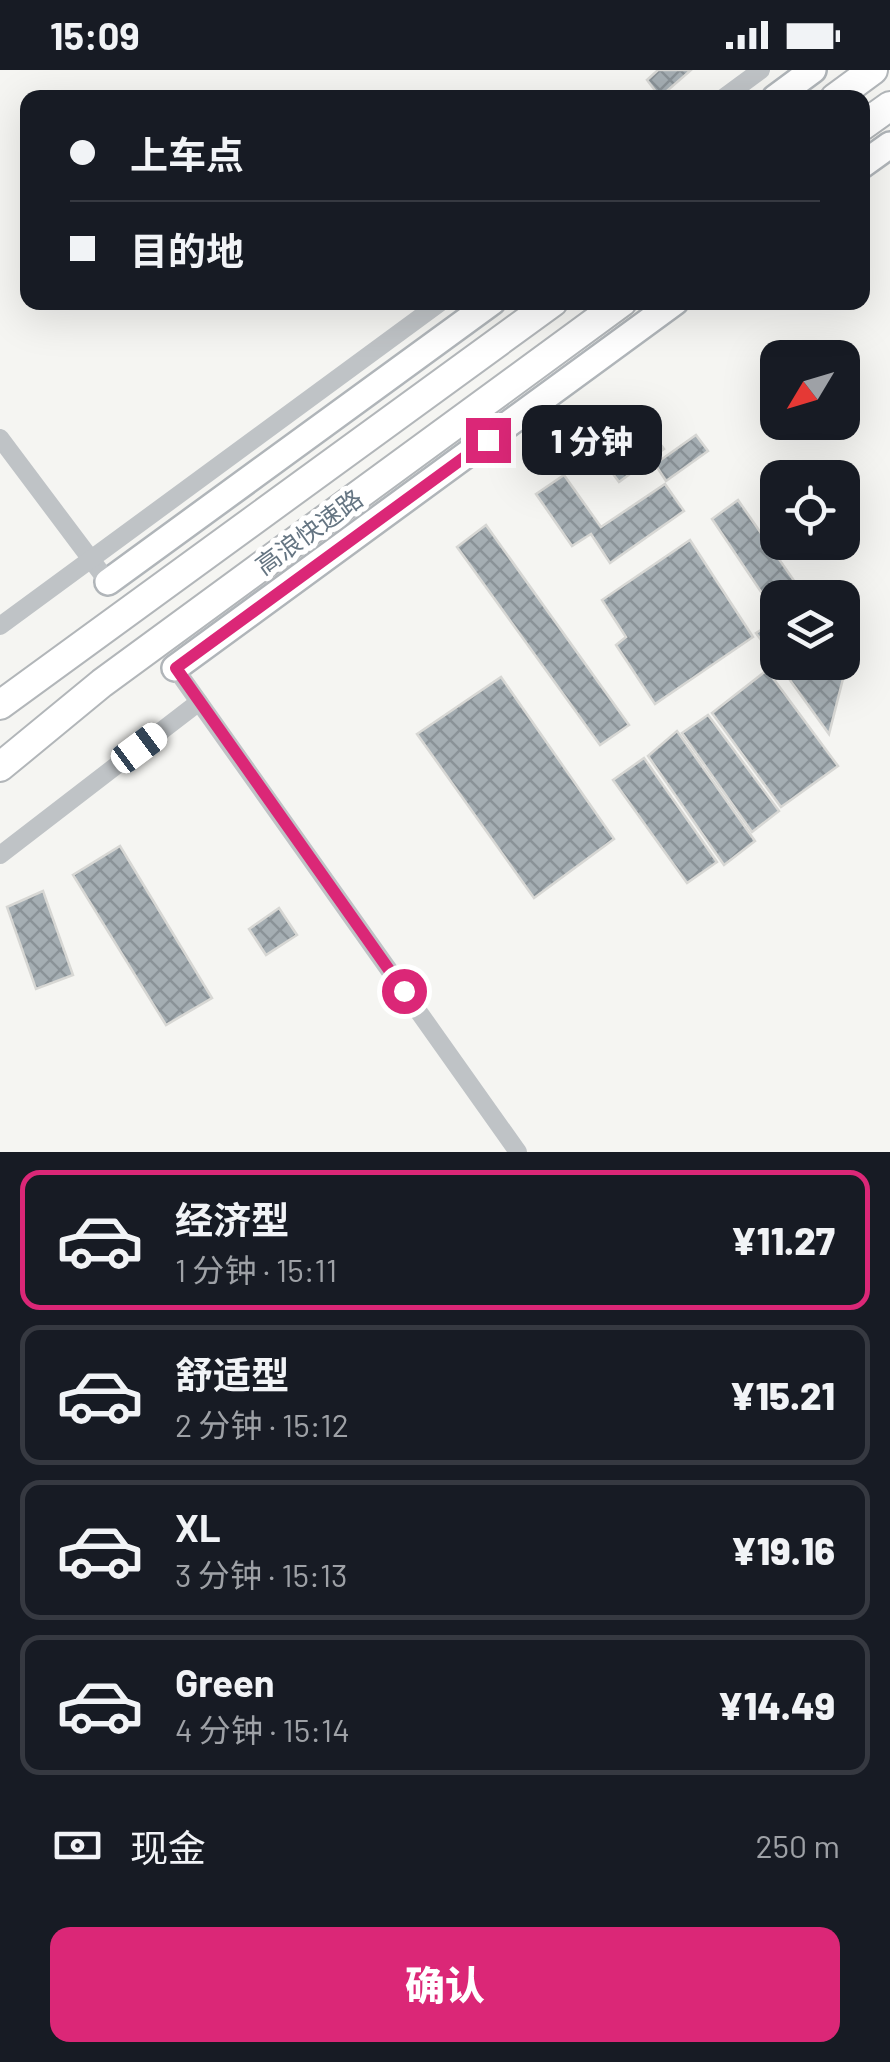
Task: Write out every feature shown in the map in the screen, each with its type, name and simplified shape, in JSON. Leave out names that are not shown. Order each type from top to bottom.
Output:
[{"type":"highway","points":[[846,90],[873,70]]},
{"type":"highway","name":"高浪快速路","points":[[0,705],[542,310]]},
{"type":"highway","name":"高浪快速路","points":[[0,767],[102,684],[611,310]]},
{"type":"main road","points":[[786,90],[813,70]]},
{"type":"main road","points":[[108,582],[481,310]]},
{"type":"main road","points":[[176,668],[664,310]]},
{"type":"street","points":[[735,90],[761,70]]},
{"type":"street","points":[[0,626],[429,310]]},
{"type":"street","points":[[0,438],[108,582]]},
{"type":"street","points":[[176,668],[518,1152]]},
{"type":"street","points":[[0,855],[199,702]]},
{"type":"building","points":[[658,70],[691,70],[668,90],[655,90],[647,80]]},
{"type":"building","points":[[640,416],[664,449],[619,482],[594,448]]},
{"type":"building","points":[[696,435],[708,451],[666,481],[655,464]]},
{"type":"building","points":[[564,475],[601,527],[665,484],[684,511],[610,563],[591,534],[572,546],[536,494]]},
{"type":"building","points":[[738,500],[760,532],[760,560],[780,560],[794,580],[760,580],[760,590],[712,519]]},
{"type":"building","points":[[486,525],[629,725],[600,745],[457,547]]},
{"type":"building","points":[[690,540],[753,637],[655,704],[616,645],[626,637],[602,600]]},
{"type":"building","points":[[760,675],[760,680],[774,680],[838,766],[781,807],[712,713]]},
{"type":"building","points":[[501,677],[614,839],[534,898],[417,734]]},
{"type":"building","points":[[790,680],[843,680],[829,734]]},
{"type":"building","points":[[708,715],[779,811],[752,832],[682,733]]},
{"type":"building","points":[[677,731],[755,841],[724,865],[648,756]]},
{"type":"building","points":[[644,758],[717,862],[687,883],[613,780]]},
{"type":"building","points":[[120,846],[212,998],[166,1025],[73,875]]},
{"type":"building","points":[[43,891],[73,975],[36,989],[7,907]]},
{"type":"building","points":[[279,908],[297,935],[266,955],[249,929]]},
{"type":"route","points":[[404,991],[176,668],[488,440]]}]
